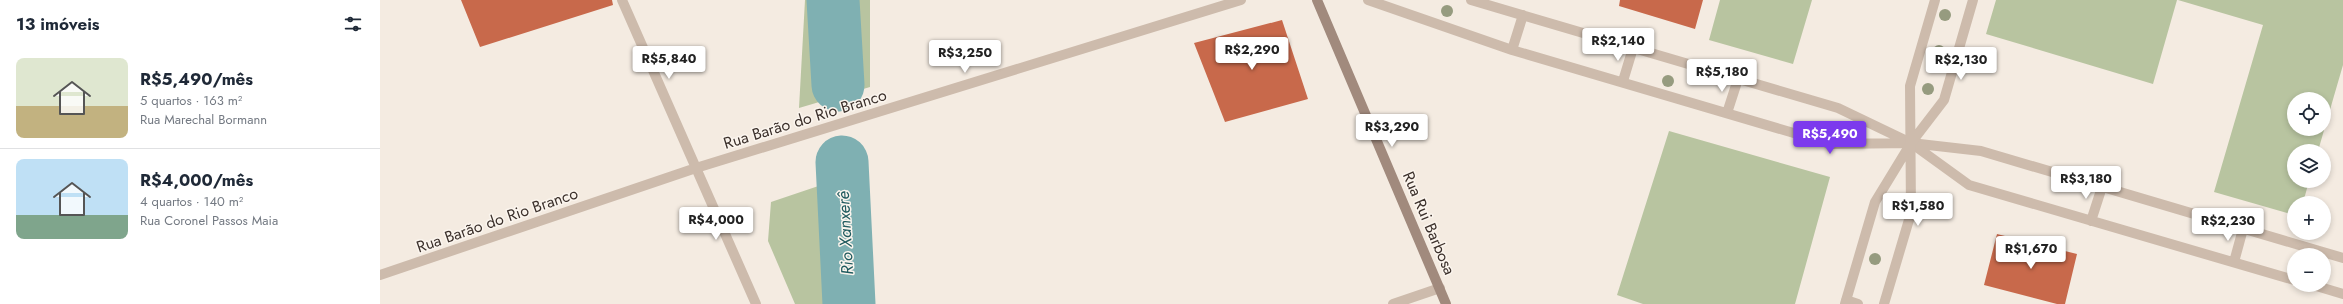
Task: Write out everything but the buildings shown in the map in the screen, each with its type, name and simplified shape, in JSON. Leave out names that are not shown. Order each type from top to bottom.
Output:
[{"type":"main road","name":"Rua Rui Barbosa","points":[[1317,0],[1446,304]]},
{"type":"street","points":[[622,0],[756,304]]},
{"type":"street","name":"Rua Barão do Rio Branco","points":[[380,275],[696,168],[1242,0]]},
{"type":"street","points":[[1368,0],[1512,50],[1624,81],[1831,144],[1911,143],[1981,151],[2343,258]]},
{"type":"street","points":[[1471,0],[1838,108],[1911,143],[1969,185],[2287,278]]},
{"type":"street","points":[[1884,304],[1911,213],[1910,86],[1935,0]]},
{"type":"street","points":[[1858,304],[1845,302],[1875,202],[1911,143],[1944,100],[1973,0]]},
{"type":"street","points":[[1512,50],[1523,15]]},
{"type":"street","points":[[1624,81],[1633,48]]},
{"type":"street","points":[[1727,113],[1738,79]]},
{"type":"street","points":[[2091,220],[2102,187]]},
{"type":"street","points":[[2234,262],[2243,229]]},
{"type":"street","points":[[1393,304],[1440,288]]},
{"type":"street","points":[[2331,290],[2343,294]]},
{"type":"green space","points":[[805,0],[870,0],[870,87],[799,108]]},
{"type":"green space","points":[[1720,0],[1812,0],[1793,64],[1709,40]]},
{"type":"green space","points":[[1996,0],[2177,0],[2153,84],[1986,34]]},
{"type":"green space","points":[[2178,0],[2343,0],[2343,65],[2331,106],[2331,92],[2287,92],[2287,136],[2322,136],[2320,144],[2287,144],[2287,188],[2307,188],[2305,196],[2287,196],[2287,213],[2214,192],[2263,25]]},
{"type":"green space","points":[[1669,131],[1830,177],[1795,304],[1643,304],[1617,295]]},
{"type":"green space","points":[[857,173],[870,203],[870,304],[795,304],[768,241],[771,202]]},
{"type":"waterway","name":"Rio Xanxerê","points":[[833,0],[838,85]]},
{"type":"waterway","name":"Rio Xanxerê","points":[[842,162],[849,304]]}]
